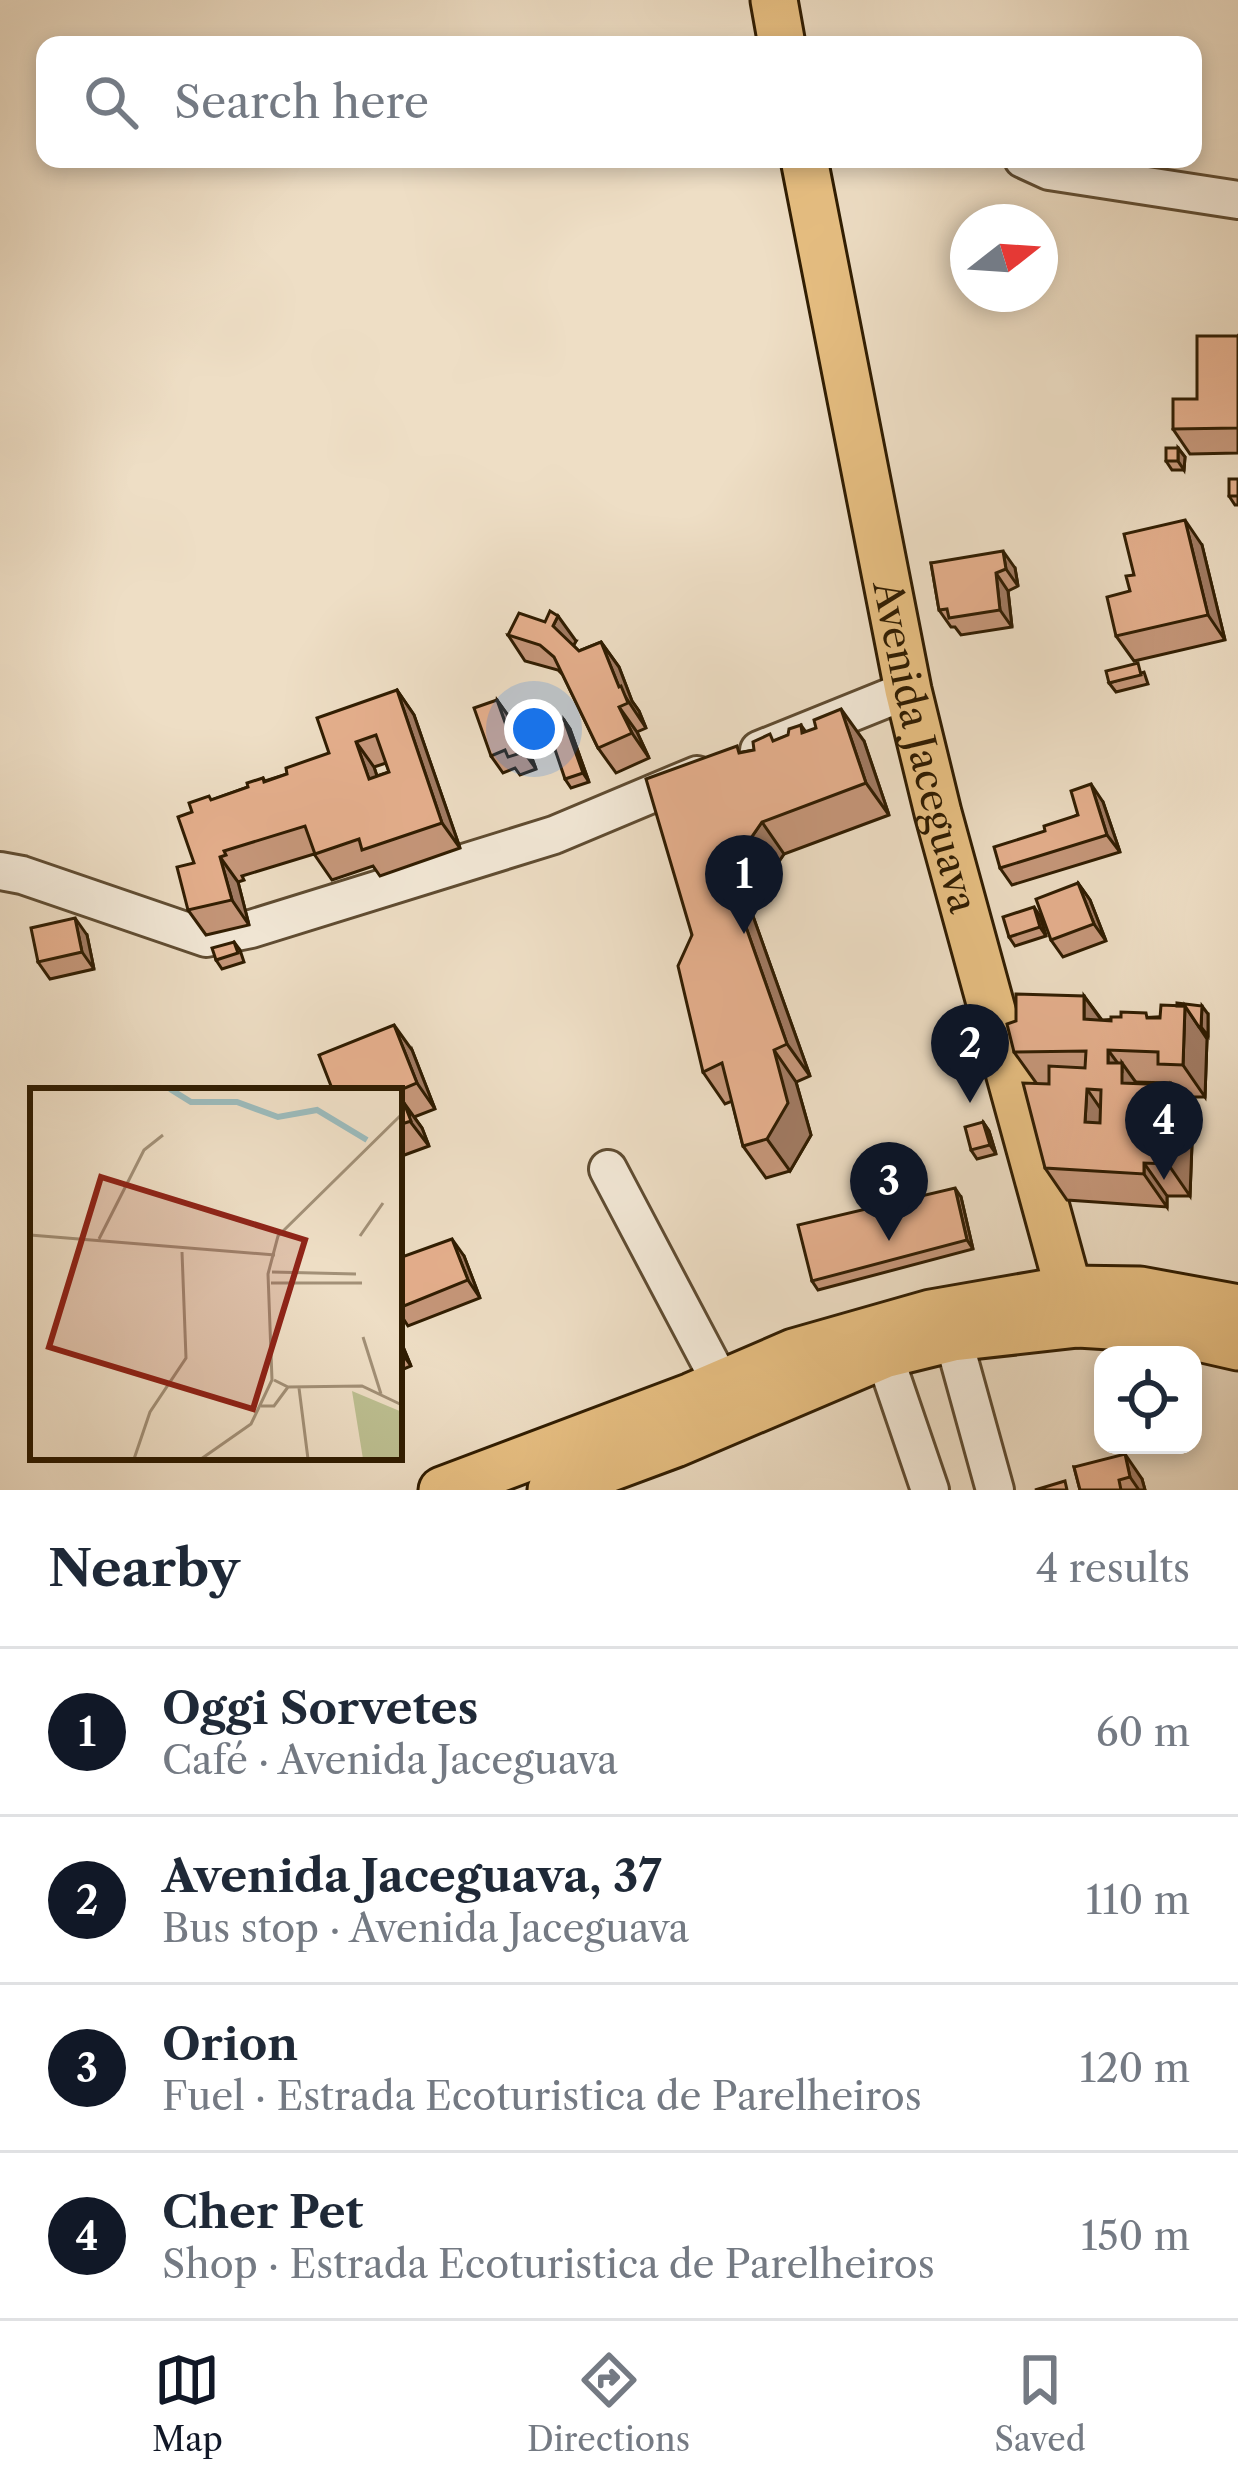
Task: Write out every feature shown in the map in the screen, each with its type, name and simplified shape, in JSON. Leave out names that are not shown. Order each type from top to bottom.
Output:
[{"type":"main road","points":[[774,0],[780,36]]},
{"type":"main road","name":"Avenida Jaceguava","points":[[806,168],[908,690],[1073,1306]]},
{"type":"main road","points":[[551,1490],[674,1444],[884,1354],[1140,1289],[1238,1309]]},
{"type":"main road","points":[[442,1490],[794,1352],[931,1313],[1073,1306],[1238,1347]]},
{"type":"street","points":[[1042,168],[1238,200]]},
{"type":"street","points":[[0,871],[206,938],[250,929],[554,835],[908,690]]},
{"type":"street","points":[[608,1168],[722,1383]]},
{"type":"street","points":[[953,1338],[995,1490]]},
{"type":"street","points":[[884,1354],[930,1490]]},
{"type":"building","points":[[1197,336],[1238,336],[1238,428],[1173,429],[1173,399],[1197,399]]},
{"type":"building","points":[[1166,448],[1178,448],[1178,461],[1166,461]]},
{"type":"building","points":[[1229,479],[1238,479],[1238,496],[1229,496]]},
{"type":"building","points":[[1185,520],[1208,615],[1116,636],[1107,597],[1130,591],[1126,576],[1134,575],[1124,534]]},
{"type":"building","points":[[1003,551],[1006,569],[996,573],[1000,610],[949,618],[947,609],[939,610],[931,563]]},
{"type":"building","points":[[550,611],[558,616],[553,626],[579,651],[601,642],[628,703],[619,707],[632,733],[598,748],[554,657],[540,645],[508,635],[519,613],[545,622]]},
{"type":"building","points":[[1138,663],[1141,675],[1109,683],[1106,671]]},
{"type":"building","points":[[397,690],[442,823],[362,850],[359,839],[315,854],[305,826],[224,851],[226,855],[220,857],[232,900],[188,910],[177,867],[194,863],[178,817],[192,812],[189,803],[287,774],[286,768],[329,753],[317,718]],"holes":[[[376,735],[389,772],[369,779],[356,742]]]},
{"type":"building","points":[[497,700],[511,739],[518,736],[524,752],[508,757],[505,750],[491,756],[474,708]]},
{"type":"building","points":[[841,709],[866,783],[762,822],[727,873],[787,1044],[774,1050],[788,1103],[767,1139],[743,1146],[722,1063],[703,1072],[678,966],[692,935],[646,779],[737,746],[739,753],[754,750],[753,742],[770,734],[773,741],[801,725],[802,733],[816,728],[814,720]]},
{"type":"building","points":[[564,720],[583,773],[565,779],[547,726]]},
{"type":"building","points":[[1091,784],[1107,835],[1000,868],[994,847],[1078,815],[1071,791]]},
{"type":"building","points":[[1078,883],[1094,924],[1051,940],[1036,899]]},
{"type":"building","points":[[1034,907],[1040,927],[1009,937],[1003,917]]},
{"type":"building","points":[[75,918],[82,952],[38,962],[31,928]]},
{"type":"building","points":[[234,942],[238,953],[216,960],[212,948]]},
{"type":"building","points":[[1016,994],[1084,996],[1084,1019],[1111,1021],[1111,1017],[1121,1017],[1121,1012],[1160,1018],[1161,1005],[1185,1006],[1183,1065],[1158,1064],[1158,1052],[1108,1050],[1108,1063],[1122,1063],[1122,1083],[1171,1085],[1168,1164],[1144,1163],[1144,1174],[1045,1168],[1023,1083],[1049,1084],[1049,1066],[1085,1068],[1086,1051],[1014,1052],[1007,1024],[1016,1021]],"holes":[[[1087,1089],[1101,1090],[1100,1123],[1085,1122]]]},
{"type":"building","points":[[1177,1003],[1202,1006],[1201,1027],[1185,1006]]},
{"type":"building","points":[[394,1025],[417,1083],[402,1089],[332,1088],[319,1055]]},
{"type":"building","points":[[402,1104],[411,1121],[402,1124]]},
{"type":"building","points":[[983,1122],[990,1145],[971,1150],[965,1127]]},
{"type":"building","points":[[955,1188],[967,1240],[812,1281],[798,1225]]},
{"type":"building","points":[[452,1239],[468,1280],[402,1307],[402,1257]]},
{"type":"building","points":[[1125,1454],[1130,1477],[1119,1480],[1121,1490],[1080,1490],[1074,1467]]},
{"type":"building","points":[[1065,1481],[1067,1490],[1035,1490]]},
{"type":"place","name":"Oggi Sorvetes","points":[[744,934]]},
{"type":"place","name":"Avenida Jaceguava, 37","points":[[970,1103]]},
{"type":"place","name":"Cher Pet","points":[[1164,1180]]},
{"type":"place","name":"Orion","points":[[889,1241]]}]
